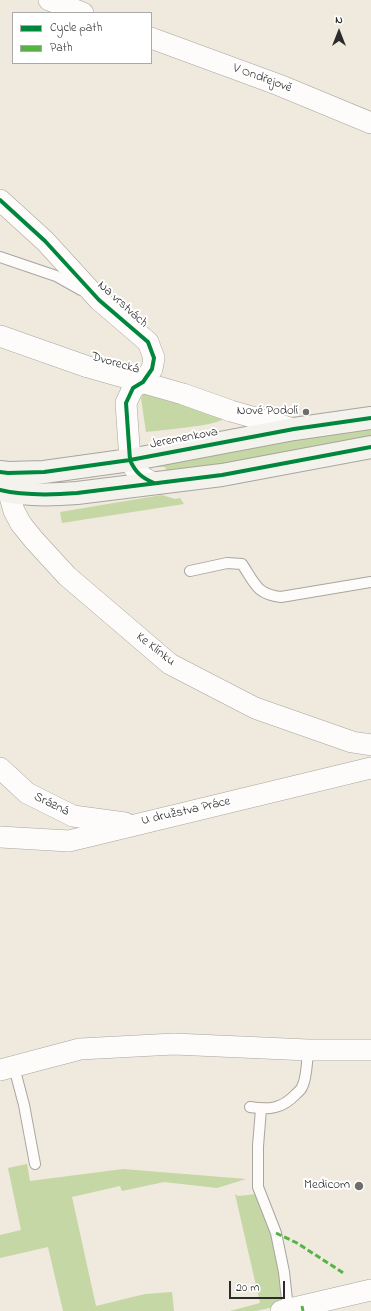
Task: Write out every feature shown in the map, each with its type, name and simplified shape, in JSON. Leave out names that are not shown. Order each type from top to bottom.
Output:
[{"type":"street","points":[[49,0],[77,7]]},
{"type":"street","name":"V Ondřejově","points":[[152,38],[279,85],[371,122]]},
{"type":"street","name":"Na vrstvách","points":[[0,200],[45,241],[99,300],[148,342],[154,358],[152,369],[143,382],[133,388],[126,403],[130,460]]},
{"type":"street","name":"Dvorecká","points":[[0,336],[88,367],[183,394],[231,411],[294,429]]},
{"type":"street","name":"Jeremenkova","points":[[3,485],[44,472],[130,460],[294,429],[371,418]]},
{"type":"street","points":[[3,485],[54,495],[77,493],[222,475],[371,447]]},
{"type":"street","points":[[130,460],[139,474],[154,483]]},
{"type":"street","name":"Ke Klínku","points":[[3,485],[21,524],[62,571],[170,664],[256,708],[352,742],[371,745]]},
{"type":"street","name":"Srázná","points":[[0,768],[27,794],[73,816],[135,825]]},
{"type":"street","name":"U družstva Práce","points":[[0,837],[69,841],[371,768]]},
{"type":"street","points":[[7,1068],[80,1049],[174,1044],[308,1050],[371,1050]]},
{"type":"street","points":[[285,1310],[371,1290]]},
{"type":"lane","points":[[0,257],[56,276],[99,300]]},
{"type":"lane","points":[[190,571],[227,562],[242,564],[260,590],[270,596],[281,597],[371,582]]},
{"type":"lane","points":[[250,1107],[261,1109],[279,1107],[292,1098],[303,1087],[308,1050]]},
{"type":"lane","points":[[7,1068],[24,1105],[35,1164]]},
{"type":"lane","points":[[261,1109],[258,1146],[258,1187],[276,1233],[284,1272],[285,1310]]},
{"type":"green space","points":[[145,393],[225,418],[220,421],[201,425],[146,432],[141,398]]},
{"type":"green space","points":[[371,426],[371,439],[168,474],[165,467],[157,467],[158,462]]},
{"type":"green space","points":[[162,495],[175,499],[180,498],[184,504],[62,523],[60,512]]},
{"type":"green space","points":[[27,1164],[30,1181],[123,1169],[246,1179],[217,1188],[164,1182],[122,1191],[120,1186],[72,1197],[96,1306],[145,1294],[172,1292],[174,1311],[63,1311],[48,1247],[0,1258],[0,1235],[21,1230],[8,1168]]},
{"type":"green space","points":[[235,1194],[238,1196],[257,1194],[276,1243],[283,1296],[278,1306],[256,1311],[230,1311],[260,1303]]},
{"type":"marked path","points":[[276,1233],[297,1243],[345,1274]]},
{"type":"marked path","points":[[302,1306],[303,1311]]},
{"type":"cycle path","points":[[0,200],[45,241],[99,300],[148,342],[154,358],[152,369],[143,382],[133,388],[126,403],[130,460],[139,474],[154,483]]},
{"type":"cycle path","points":[[0,472],[44,472],[130,460],[294,429],[371,418]]},
{"type":"cycle path","points":[[0,490],[38,494],[77,493],[222,475],[371,447]]},
{"type":"place","name":"Nové Podolí","points":[[306,412]]},
{"type":"place","name":"Medicom","points":[[359,1186]]}]
